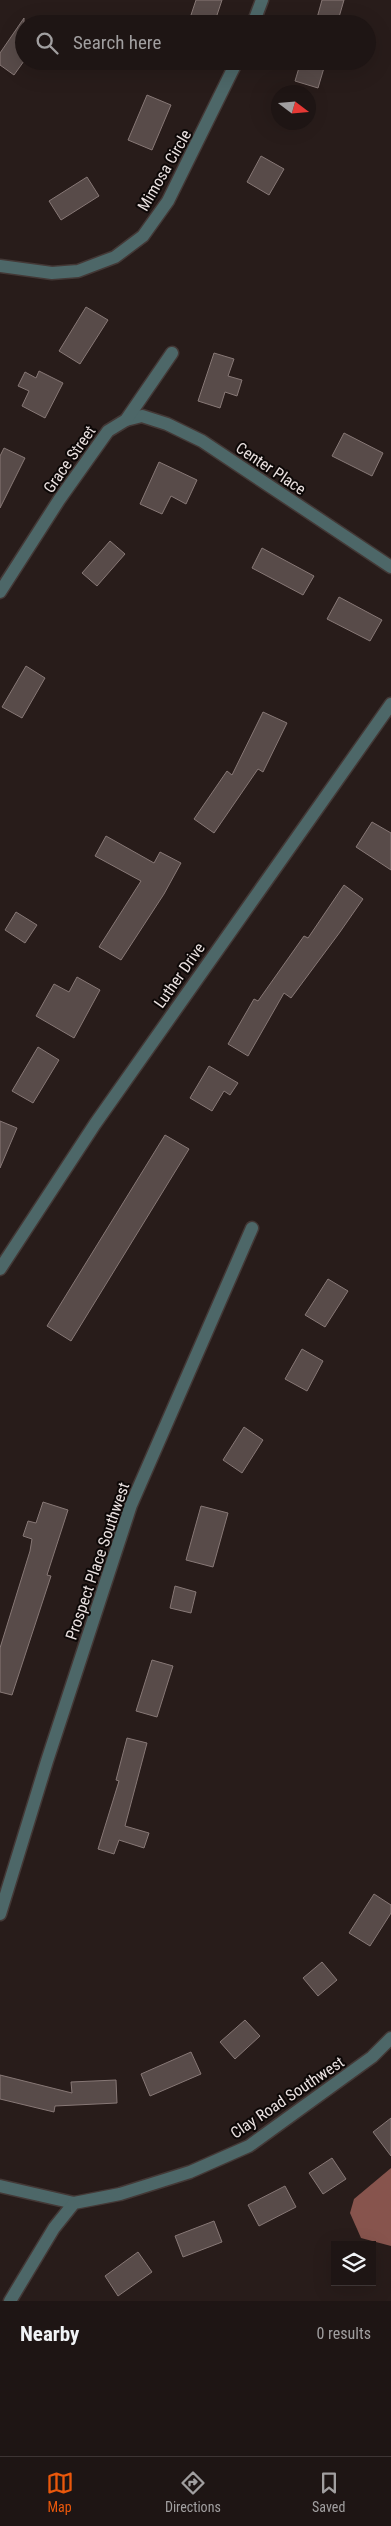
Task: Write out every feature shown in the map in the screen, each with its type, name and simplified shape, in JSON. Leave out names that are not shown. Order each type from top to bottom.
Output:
[{"type":"street","points":[[256,15],[262,0]]},
{"type":"street","name":"Mimosa Circle","points":[[0,266],[52,273],[78,271],[114,257],[144,236],[168,201],[233,70]]},
{"type":"street","name":"Grace Street","points":[[0,592],[59,500],[108,431],[126,420],[172,353]]},
{"type":"street","name":"Center Place","points":[[126,420],[142,416],[167,424],[202,441],[391,567]]},
{"type":"street","name":"Luther Drive","points":[[0,1269],[95,1124],[391,704]]},
{"type":"street","name":"Prospect Place Southwest","points":[[0,1914],[47,1761],[132,1506],[252,1228]]},
{"type":"street","name":"Clay Road Southwest","points":[[74,2203],[120,2194],[190,2172],[249,2146],[364,2063],[391,2038]]},
{"type":"street","points":[[0,2186],[74,2203],[54,2228],[10,2301]]},
{"type":"shaded area","points":[[391,2168],[391,2246],[361,2238],[350,2213],[354,2199]]},
{"type":"building","points":[[196,0],[222,0],[217,15],[191,15]]},
{"type":"building","points":[[322,0],[344,0],[340,15],[318,15]]},
{"type":"building","points":[[15,31],[15,70],[18,70],[14,75],[0,65],[0,53]]},
{"type":"building","points":[[298,70],[323,70],[318,88],[316,85],[295,81]]},
{"type":"building","points":[[147,95],[171,105],[152,150],[128,140]]},
{"type":"building","points":[[261,156],[284,169],[269,195],[247,182]]},
{"type":"building","points":[[87,177],[99,196],[61,220],[49,201]]},
{"type":"building","points":[[86,307],[108,320],[80,364],[59,351]]},
{"type":"building","points":[[214,353],[234,359],[228,376],[242,380],[237,396],[225,392],[220,408],[198,401]]},
{"type":"building","points":[[39,371],[63,383],[45,418],[22,406],[29,391],[18,386],[25,372],[36,378]]},
{"type":"building","points":[[344,433],[383,453],[372,476],[332,456]]},
{"type":"building","points":[[4,448],[25,458],[0,508],[0,456]]},
{"type":"building","points":[[159,462],[197,480],[186,504],[171,496],[162,514],[140,504]]},
{"type":"building","points":[[110,541],[125,554],[97,586],[82,573]]},
{"type":"building","points":[[262,548],[314,576],[303,595],[252,568]]},
{"type":"building","points":[[339,597],[382,620],[370,641],[327,619]]},
{"type":"building","points":[[26,666],[45,678],[22,718],[2,707]]},
{"type":"building","points":[[263,712],[287,723],[263,772],[258,769],[214,833],[194,819],[227,771],[232,775]]},
{"type":"building","points":[[372,822],[391,833],[391,870],[356,847]]},
{"type":"building","points":[[106,836],[154,863],[160,852],[181,863],[164,894],[121,960],[99,947],[141,881],[95,856]]},
{"type":"building","points":[[344,885],[363,899],[340,932],[291,998],[284,993],[248,1056],[228,1044],[254,999],[258,1001],[304,936],[308,938]]},
{"type":"building","points":[[16,912],[37,925],[25,943],[5,930]]},
{"type":"building","points":[[77,977],[100,990],[74,1038],[36,1016],[54,984],[69,992]]},
{"type":"building","points":[[38,1047],[59,1060],[33,1103],[12,1091]]},
{"type":"building","points":[[209,1066],[238,1083],[230,1095],[224,1091],[212,1111],[190,1098]]},
{"type":"building","points":[[0,1121],[17,1128],[0,1168]]},
{"type":"building","points":[[165,1135],[189,1149],[71,1341],[47,1326]]},
{"type":"building","points":[[328,1279],[348,1291],[325,1327],[305,1315]]},
{"type":"building","points":[[302,1349],[323,1361],[307,1391],[285,1379]]},
{"type":"building","points":[[244,1427],[263,1440],[242,1473],[223,1460]]},
{"type":"building","points":[[43,1502],[68,1510],[47,1575],[51,1576],[12,1695],[0,1692],[0,1648],[30,1551],[32,1539],[23,1536],[28,1521],[36,1523]]},
{"type":"building","points":[[201,1506],[228,1513],[213,1567],[186,1560]]},
{"type":"building","points":[[175,1586],[196,1592],[191,1613],[170,1608]]},
{"type":"building","points":[[152,1660],[173,1666],[157,1717],[136,1711]]},
{"type":"building","points":[[127,1738],[147,1743],[125,1826],[149,1833],[144,1848],[119,1840],[114,1854],[98,1849],[119,1781],[116,1780]]},
{"type":"building","points":[[374,1894],[391,1905],[391,1913],[370,1946],[349,1933]]},
{"type":"building","points":[[322,1962],[337,1980],[318,1996],[303,1978]]},
{"type":"building","points":[[245,2020],[260,2036],[235,2059],[220,2042]]},
{"type":"building","points":[[191,2052],[201,2074],[150,2096],[141,2074]]},
{"type":"building","points":[[0,2075],[72,2093],[71,2082],[116,2080],[117,2103],[55,2106],[54,2112],[0,2099]]},
{"type":"building","points":[[391,2118],[391,2156],[373,2132]]},
{"type":"building","points":[[332,2158],[346,2179],[323,2194],[309,2173]]},
{"type":"building","points":[[285,2186],[296,2207],[259,2226],[248,2205]]},
{"type":"building","points":[[214,2221],[222,2242],[183,2257],[175,2236]]},
{"type":"building","points":[[138,2252],[152,2272],[118,2296],[105,2276]]}]
